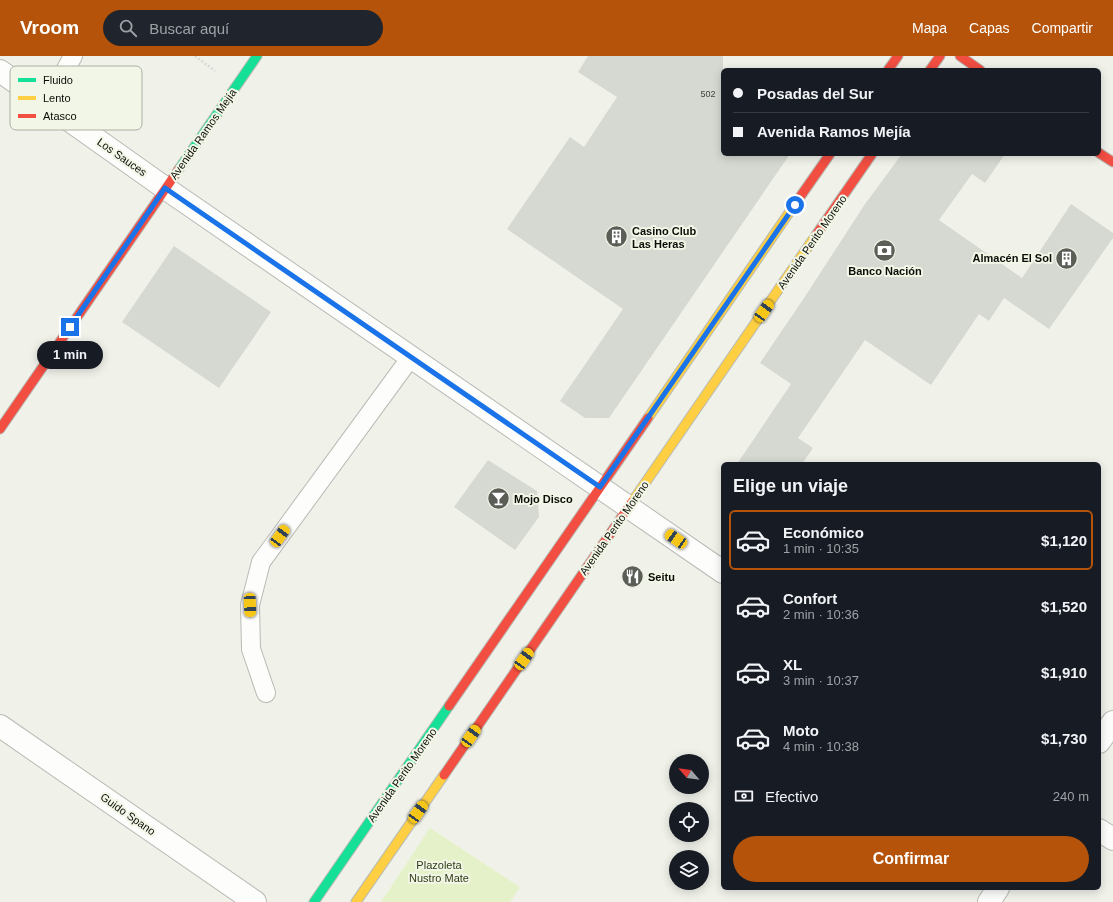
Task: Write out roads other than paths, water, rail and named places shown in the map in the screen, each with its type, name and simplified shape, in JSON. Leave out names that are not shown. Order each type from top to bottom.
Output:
[{"type":"street","name":"Avenida Ramos Mejía","points":[[0,429],[257,56]]},
{"type":"street","points":[[889,68],[898,56]]},
{"type":"street","points":[[931,68],[940,56]]},
{"type":"street","points":[[960,56],[977,68]]},
{"type":"street","name":"Los Sauces","points":[[0,71],[10,78]]},
{"type":"street","name":"Los Sauces","points":[[84,130],[165,188],[721,571]]},
{"type":"street","points":[[1101,153],[1113,162]]},
{"type":"street","name":"Avenida Perito Moreno","points":[[314,902],[829,156]]},
{"type":"street","name":"Avenida Perito Moreno","points":[[356,902],[871,156]]},
{"type":"street","points":[[1101,739],[1113,722]]},
{"type":"street","name":"Guido Spano","points":[[0,726],[255,902]]},
{"type":"street","points":[[1101,831],[1113,840]]},
{"type":"street","points":[[989,902],[997,890]]},
{"type":"lane","points":[[68,66],[73,56]]},
{"type":"lane","points":[[266,693],[251,649],[250,605],[261,562],[411,357]]},
{"type":"place","name":"Casino Club Las Heras","points":[[617,237]]},
{"type":"place","name":"Banco Nación","points":[[885,251]]},
{"type":"place","name":"Almacén El Sol","points":[[1067,258]]},
{"type":"place","name":"Mojo Disco","points":[[499,499]]},
{"type":"place","name":"Seitu","points":[[633,577]]},
{"type":"park label","name":"Plazoleta Nustro Mate","points":[[439,871]]}]
